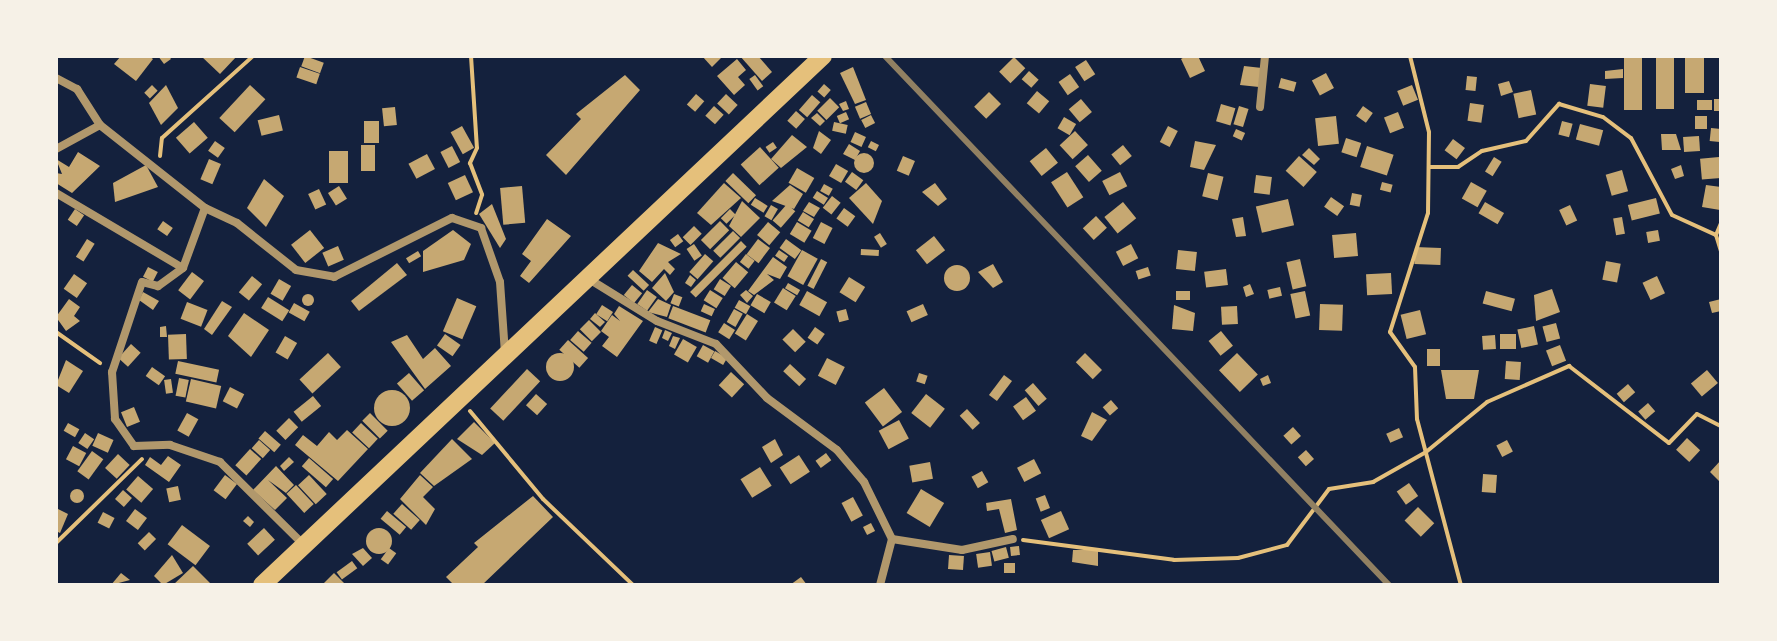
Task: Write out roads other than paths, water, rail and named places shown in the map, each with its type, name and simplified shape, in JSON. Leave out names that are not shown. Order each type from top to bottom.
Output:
[{"type":"highway","points":[[262,585],[823,56]]},
{"type":"street","points":[[1260,107],[1265,56]]},
{"type":"street","points":[[56,78],[77,89],[100,125],[159,173],[205,208],[237,223],[296,270],[334,277],[452,218],[481,228],[500,282],[506,358]]},
{"type":"street","points":[[56,149],[100,125]]},
{"type":"street","points":[[56,193],[183,268]]},
{"type":"street","points":[[205,208],[183,268],[158,286],[142,282],[112,372],[115,419],[134,446],[154,445],[220,462],[305,546]]},
{"type":"street","points":[[589,279],[657,321],[716,344],[767,398],[837,450],[864,482],[892,539],[880,585]]},
{"type":"street","points":[[892,539],[962,550],[1013,539]]},
{"type":"railway","points":[[885,56],[1389,585]]}]
